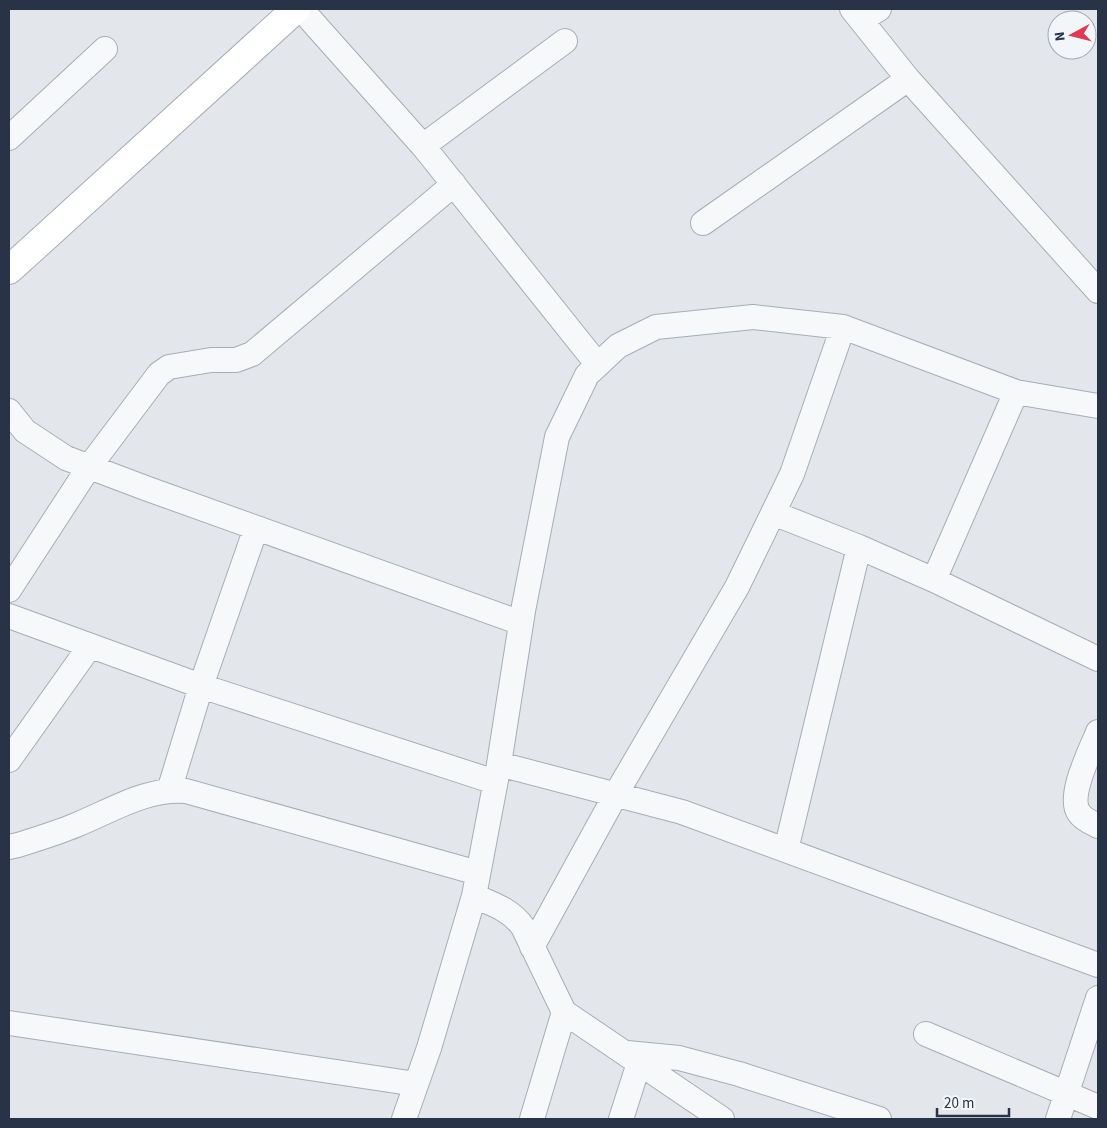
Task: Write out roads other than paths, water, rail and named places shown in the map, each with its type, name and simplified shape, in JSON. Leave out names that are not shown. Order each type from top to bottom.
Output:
[{"type":"street","points":[[9,270],[296,9]]},
{"type":"street","points":[[301,9],[424,146],[598,365]]},
{"type":"street","points":[[864,12],[908,79],[1098,291]]},
{"type":"street","points":[[424,146],[565,41]]},
{"type":"street","points":[[9,138],[105,49]]},
{"type":"street","points":[[703,223],[908,79]]},
{"type":"street","points":[[9,590],[89,467],[159,374],[170,367],[211,360],[236,360],[252,354],[454,184]]},
{"type":"street","points":[[404,1119],[474,896],[497,773],[521,623],[557,437],[587,375],[618,346],[656,327],[754,318],[843,327],[1016,392],[1098,406]]},
{"type":"street","points":[[532,947],[616,794],[737,587],[792,474],[843,327]]},
{"type":"street","points":[[934,580],[1016,392]]},
{"type":"street","points":[[10,414],[25,431],[66,458],[521,623]]},
{"type":"street","points":[[773,513],[859,547],[934,580],[1098,659]]},
{"type":"street","points":[[169,791],[200,686],[256,528]]},
{"type":"street","points":[[786,850],[859,547]]},
{"type":"street","points":[[9,616],[200,686],[497,773],[616,794],[682,812],[1098,964]]},
{"type":"street","points":[[9,760],[90,646]]},
{"type":"street","points":[[1098,732],[1079,778],[1076,806],[1079,814],[1098,826]]},
{"type":"street","points":[[9,847],[76,825],[153,793],[186,791],[478,873]]},
{"type":"street","points":[[474,896],[503,909],[516,918],[564,1012],[722,1119]]},
{"type":"street","points":[[1058,1119],[1098,998]]},
{"type":"street","points":[[532,1119],[564,1012]]},
{"type":"street","points":[[9,1023],[416,1084]]},
{"type":"street","points":[[926,1034],[1098,1106]]},
{"type":"street","points":[[621,1119],[632,1058]]},
{"type":"street","points":[[632,1058],[679,1058],[739,1074],[879,1119]]}]
